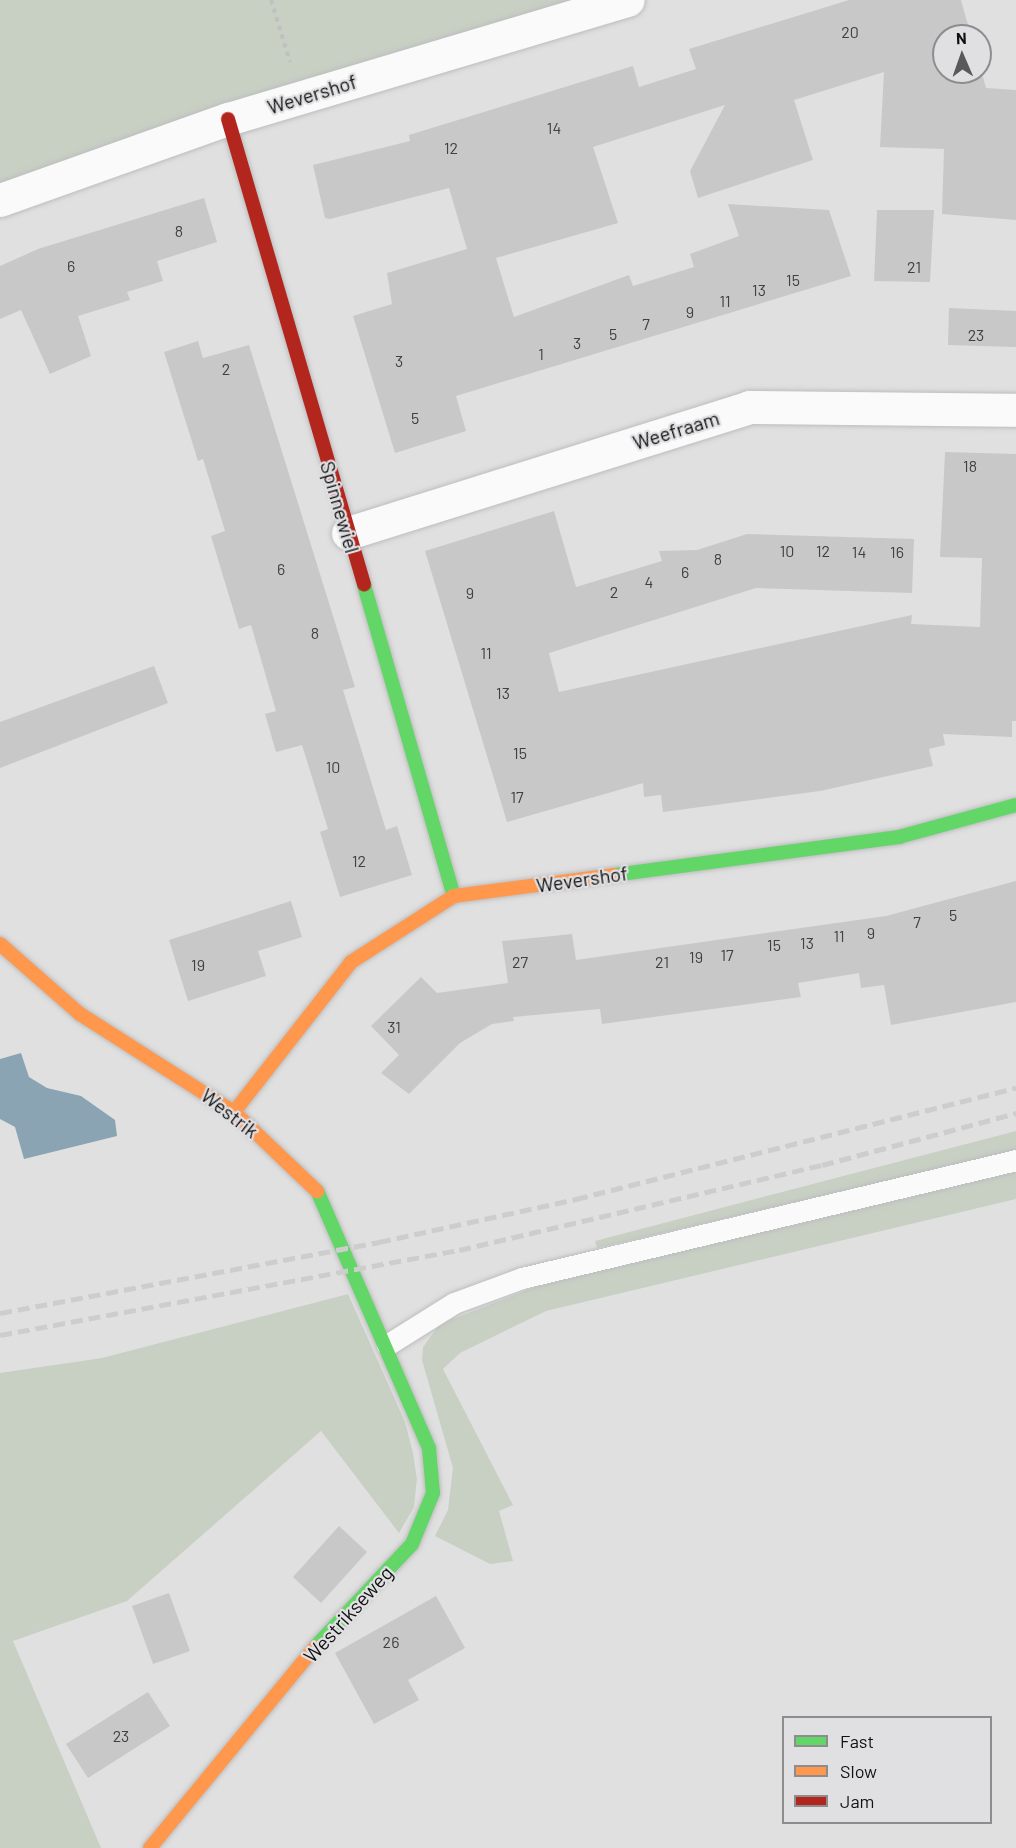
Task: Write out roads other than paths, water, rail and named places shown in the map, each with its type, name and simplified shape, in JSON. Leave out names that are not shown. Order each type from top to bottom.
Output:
[{"type":"street","name":"Wevershof","points":[[0,200],[228,119],[628,0]]},
{"type":"street","name":"Spinnewiel","points":[[228,119],[454,896]]},
{"type":"street","name":"Weefraam","points":[[348,533],[749,407],[1016,410]]},
{"type":"street","name":"Wevershof","points":[[234,1112],[351,962],[454,896],[898,837],[1016,805]]},
{"type":"street","name":"Westrik","points":[[5,955],[80,1014],[234,1112],[323,1196],[387,1345]]},
{"type":"street","name":"Westrikseweg","points":[[150,1848],[322,1639],[412,1544],[433,1493],[429,1448],[387,1345]]},
{"type":"lane","points":[[387,1345],[454,1303],[522,1278],[1016,1160]]},
{"type":"water","points":[[21,1053],[29,1077],[47,1088],[81,1096],[115,1120],[117,1136],[24,1159],[15,1127],[0,1119],[0,1059]]},
{"type":"railway","points":[[0,1313],[379,1242],[576,1199],[1016,1088]]},
{"type":"railway","points":[[0,1335],[459,1250],[822,1165],[1016,1113]]}]
